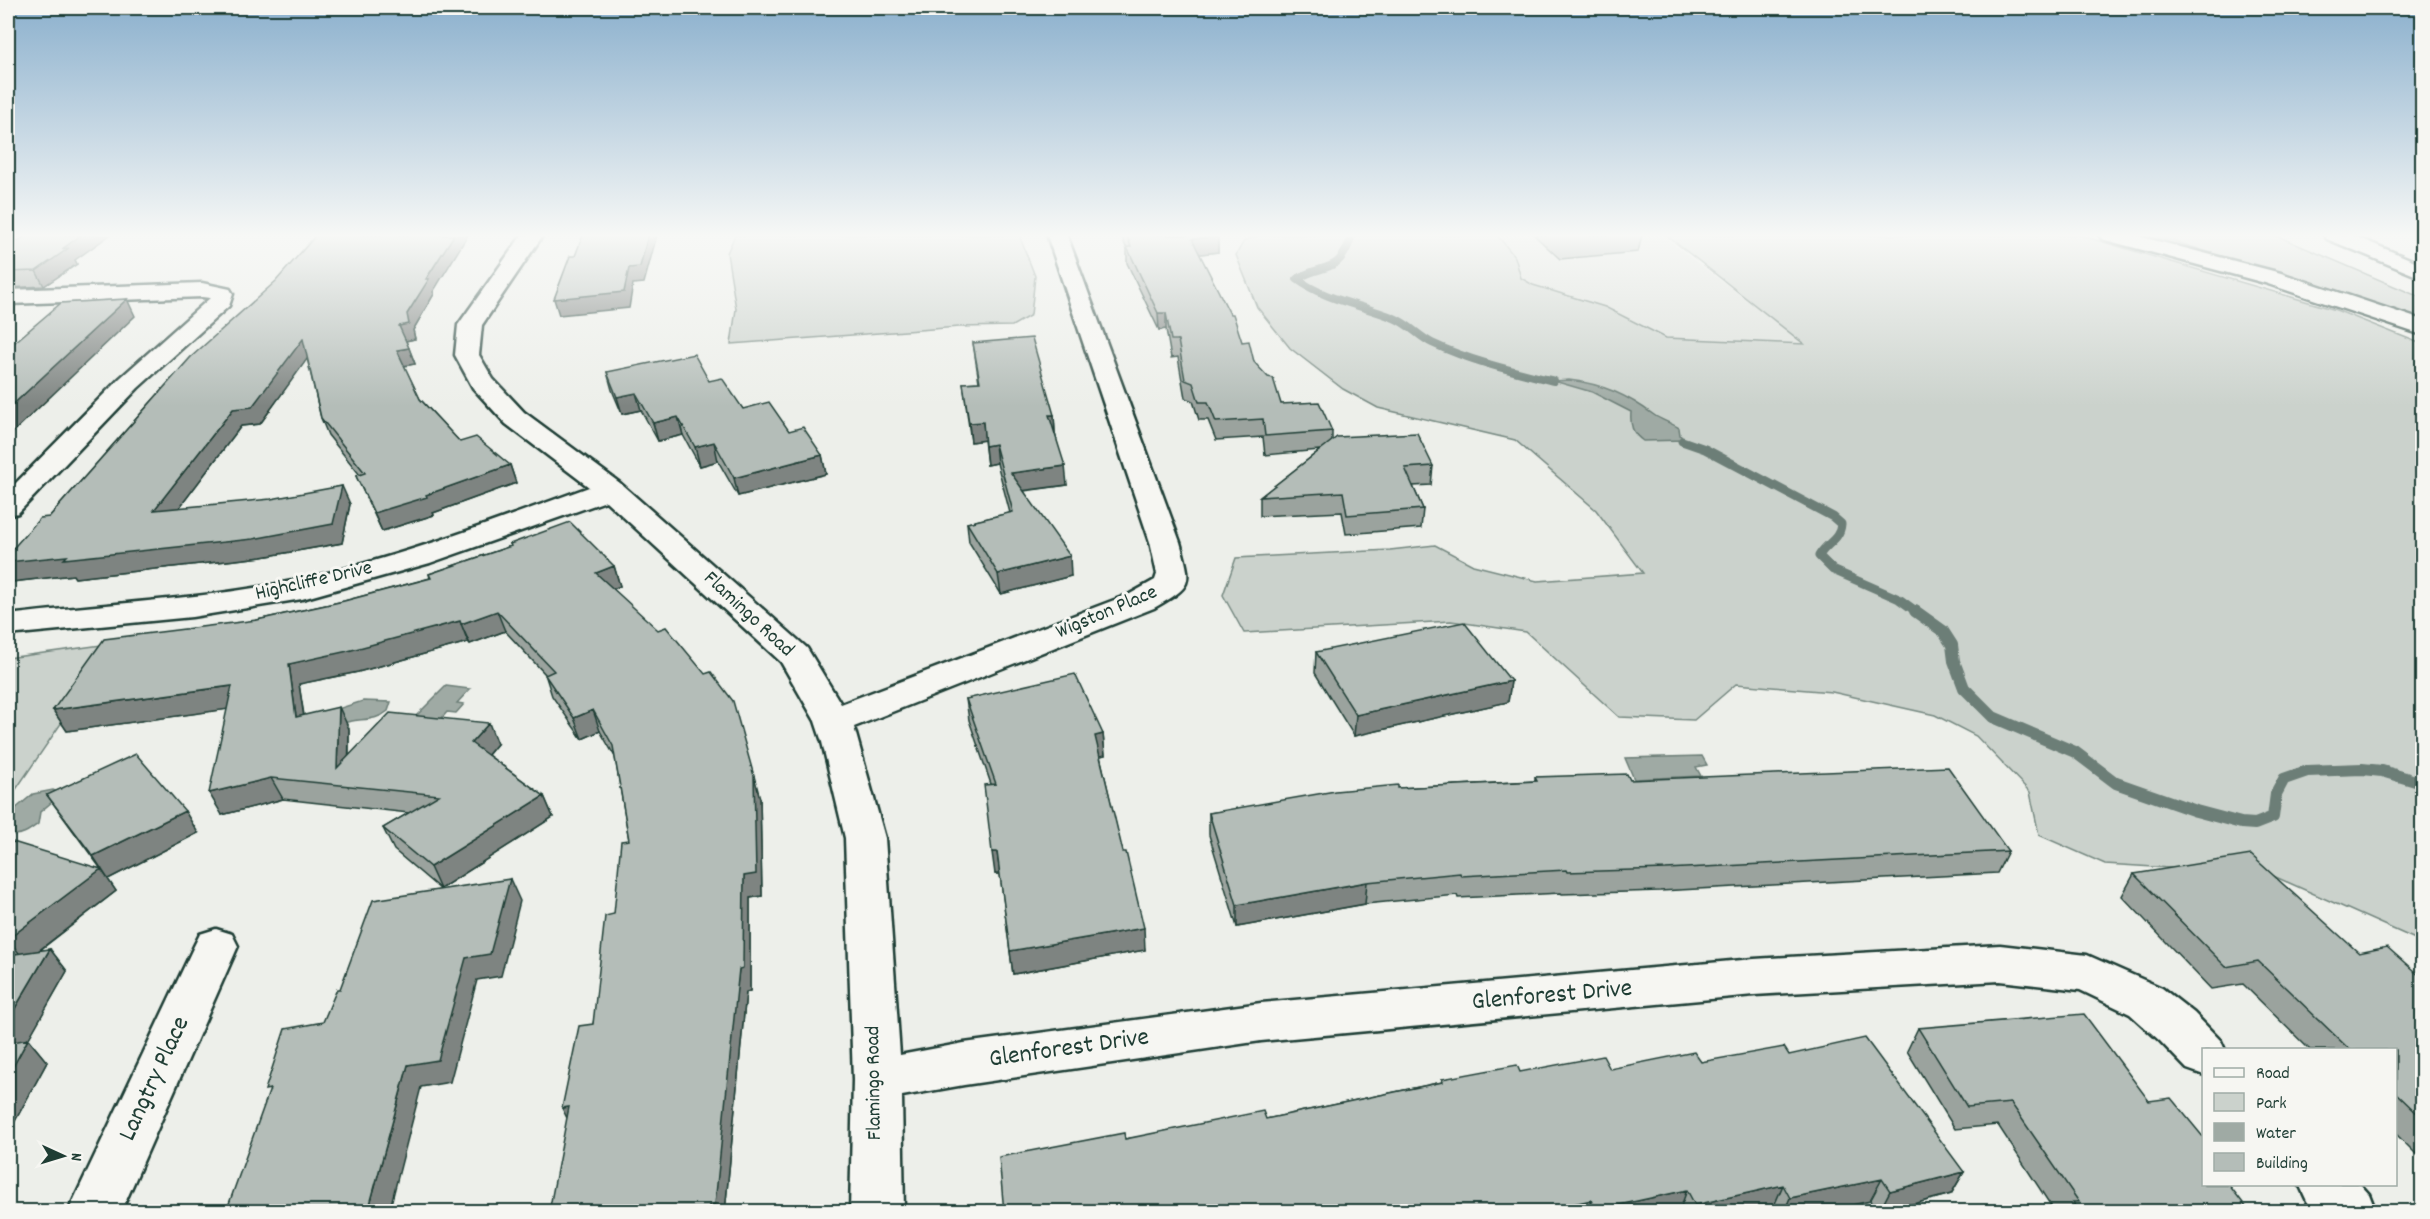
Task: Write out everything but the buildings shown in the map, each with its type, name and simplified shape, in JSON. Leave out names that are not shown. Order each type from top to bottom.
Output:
[{"type":"main road","points":[[8,297],[150,292]]},
{"type":"main road","points":[[8,507],[129,383],[221,301],[222,294],[211,292]]},
{"type":"main road","name":"Flamingo Road","points":[[494,292],[471,325],[467,355],[482,383],[515,418],[610,489],[795,656],[833,721],[865,838],[877,1080],[877,1212]]},
{"type":"main road","name":"Wigston Place","points":[[833,721],[1142,601],[1170,585],[1173,574],[1171,561],[1077,292]]},
{"type":"main road","points":[[2314,292],[2422,328]]},
{"type":"main road","name":"Highcliffe Drive","points":[[8,626],[160,612],[301,589],[456,546],[610,489]]},
{"type":"main road","name":"Langtry Place","points":[[94,1212],[216,946]]},
{"type":"main road","name":"Glenforest Drive","points":[[877,1080],[964,1064],[1261,1022],[1754,977],[2000,963],[2087,973],[2146,1000],[2202,1053]]},
{"type":"main road","points":[[2326,1186],[2350,1212]]},
{"type":"shaded area","points":[[1556,292],[1736,292],[1805,344],[1666,338],[1605,307]]},
{"type":"green space","points":[[733,292],[1033,292],[1031,315],[1012,326],[959,327],[731,344],[736,309]]},
{"type":"green space","points":[[1251,292],[1556,292],[1605,307],[1666,338],[1804,344],[1738,292],[2274,292],[2336,310],[2422,344],[2422,942],[2269,874],[2105,864],[2039,835],[2030,792],[1976,736],[1935,715],[1832,692],[1736,684],[1694,720],[1619,717],[1526,632],[1451,621],[1244,633],[1223,595],[1236,558],[1390,550],[1435,545],[1473,565],[1537,581],[1643,573],[1596,510],[1515,440],[1378,408],[1343,389],[1290,348],[1257,307]]},
{"type":"green space","points":[[2335,292],[2408,292],[2422,298],[2422,319]]},
{"type":"green space","points":[[116,643],[8,801],[8,658]]},
{"type":"water","points":[[1569,380],[1593,384],[1624,396],[1679,428],[1684,440],[1643,441],[1632,428],[1631,412],[1592,392],[1554,381]]},
{"type":"water","points":[[446,686],[470,689],[457,703],[464,704],[456,713],[447,712],[441,719],[408,724]]},
{"type":"water","points":[[363,701],[391,702],[388,711],[383,715],[341,724],[328,712]]},
{"type":"water","points":[[1702,756],[1707,765],[1696,767],[1701,776],[1634,779],[1625,758]]},
{"type":"water","points":[[53,790],[57,792],[58,797],[40,812],[38,824],[22,834],[11,834],[8,815],[33,794]]},
{"type":"waterway","points":[[1319,292],[1382,313],[1399,321],[1427,340],[1461,355],[1554,381]]},
{"type":"waterway","points":[[1682,441],[1705,449],[1833,517],[1841,524],[1840,529],[1819,556],[1833,570],[1899,599],[1917,612]]},
{"type":"waterway","points":[[1915,611],[1943,631],[1952,645],[1954,661],[1964,688],[1993,717],[2075,752],[2116,783],[2196,811],[2241,823],[2255,824],[2273,817],[2276,794],[2284,779],[2307,771],[2362,769],[2382,771],[2422,783]]}]
